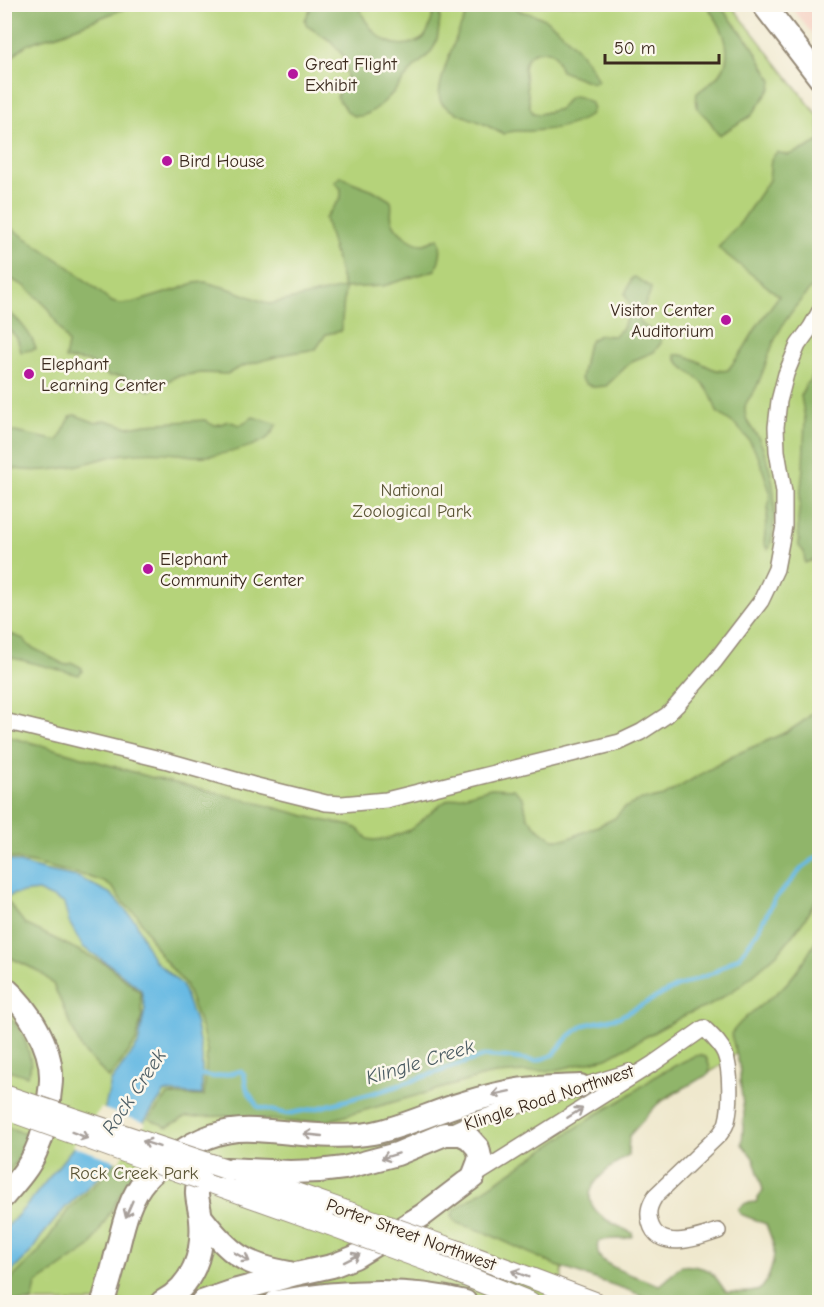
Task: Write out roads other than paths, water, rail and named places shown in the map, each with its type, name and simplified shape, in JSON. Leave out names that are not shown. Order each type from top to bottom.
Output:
[{"type":"main road","points":[[763,4],[819,78]]},
{"type":"main road","points":[[4,987],[19,1001],[35,1024],[46,1050],[51,1078],[47,1119],[37,1149],[21,1176],[4,1196]]},
{"type":"main road","points":[[103,1302],[127,1214],[135,1195],[146,1179],[158,1168],[184,1148],[207,1136],[236,1130],[253,1130],[354,1136],[406,1124],[462,1103],[507,1092],[580,1086]]},
{"type":"main road","points":[[4,1095],[240,1171]]},
{"type":"main road","points":[[4,1109],[200,1179]]},
{"type":"main road","points":[[162,1302],[175,1294],[191,1275],[200,1252],[201,1240],[196,1190],[200,1179],[213,1172],[291,1172],[344,1168],[397,1154],[445,1134],[461,1134],[469,1138],[478,1149],[480,1157],[473,1177],[423,1215],[355,1257],[332,1266],[237,1290],[202,1302]]},
{"type":"main road","name":"Porter Street Northwest","points":[[240,1171],[456,1250],[587,1301]]},
{"type":"main road","name":"Porter Street Northwest","points":[[200,1179],[330,1224],[530,1302]]},
{"type":"main road","points":[[200,1216],[216,1238],[236,1254],[265,1268],[296,1274]]},
{"type":"main road","points":[[276,1302],[352,1293],[412,1298],[432,1295],[465,1302]]},
{"type":"street","points":[[4,721],[168,761],[252,785],[326,803],[342,804],[386,800],[620,742],[641,732],[667,715],[677,705],[715,661],[761,601],[770,584],[776,569],[784,526],[784,492],[777,452],[776,427],[779,401],[786,374],[798,345],[815,324],[819,311]]},
{"type":"street","name":"Klingle Road Northwest","points":[[473,1177],[654,1063],[704,1028],[715,1038],[725,1053],[730,1078],[729,1113],[726,1124],[720,1134],[656,1195],[650,1204],[648,1216],[651,1227],[658,1236],[674,1241],[691,1240],[718,1231]]},
{"type":"street","name":"Klingle Road Northwest","points":[[445,1134],[514,1107],[654,1063]]},
{"type":"water","name":"Rock Creek","points":[[10,860],[78,877],[111,894],[136,922],[154,960],[182,985],[195,1021],[202,1056],[202,1095],[165,1092],[117,1160],[65,1208],[31,1252],[5,1279],[5,1229],[105,1108],[111,1081],[138,1045],[145,1009],[141,990],[113,967],[83,947],[69,922],[64,903],[38,891],[14,894],[5,898],[5,863]]},
{"type":"waterway","name":"Klingle Creek","points":[[198,1074],[215,1077],[241,1071],[244,1074],[247,1090],[258,1107],[287,1114],[388,1089],[484,1056],[536,1061],[553,1055],[568,1037],[584,1025],[619,1017],[676,987],[713,973],[740,956],[758,931],[774,900],[803,867],[820,855]]},
{"type":"place","name":"Great Flight Exhibit","points":[[293,74]]},
{"type":"place","name":"Bird House","points":[[167,161]]},
{"type":"place","name":"Visitor Center Auditorium","points":[[726,320]]},
{"type":"place","name":"Elephant Learning Center","points":[[29,374]]},
{"type":"place","name":"Elephant Community Center","points":[[148,569]]},
{"type":"park label","name":"National Zoological Park","points":[[412,500]]},
{"type":"park label","name":"Rock Creek Park","points":[[134,1173]]}]
